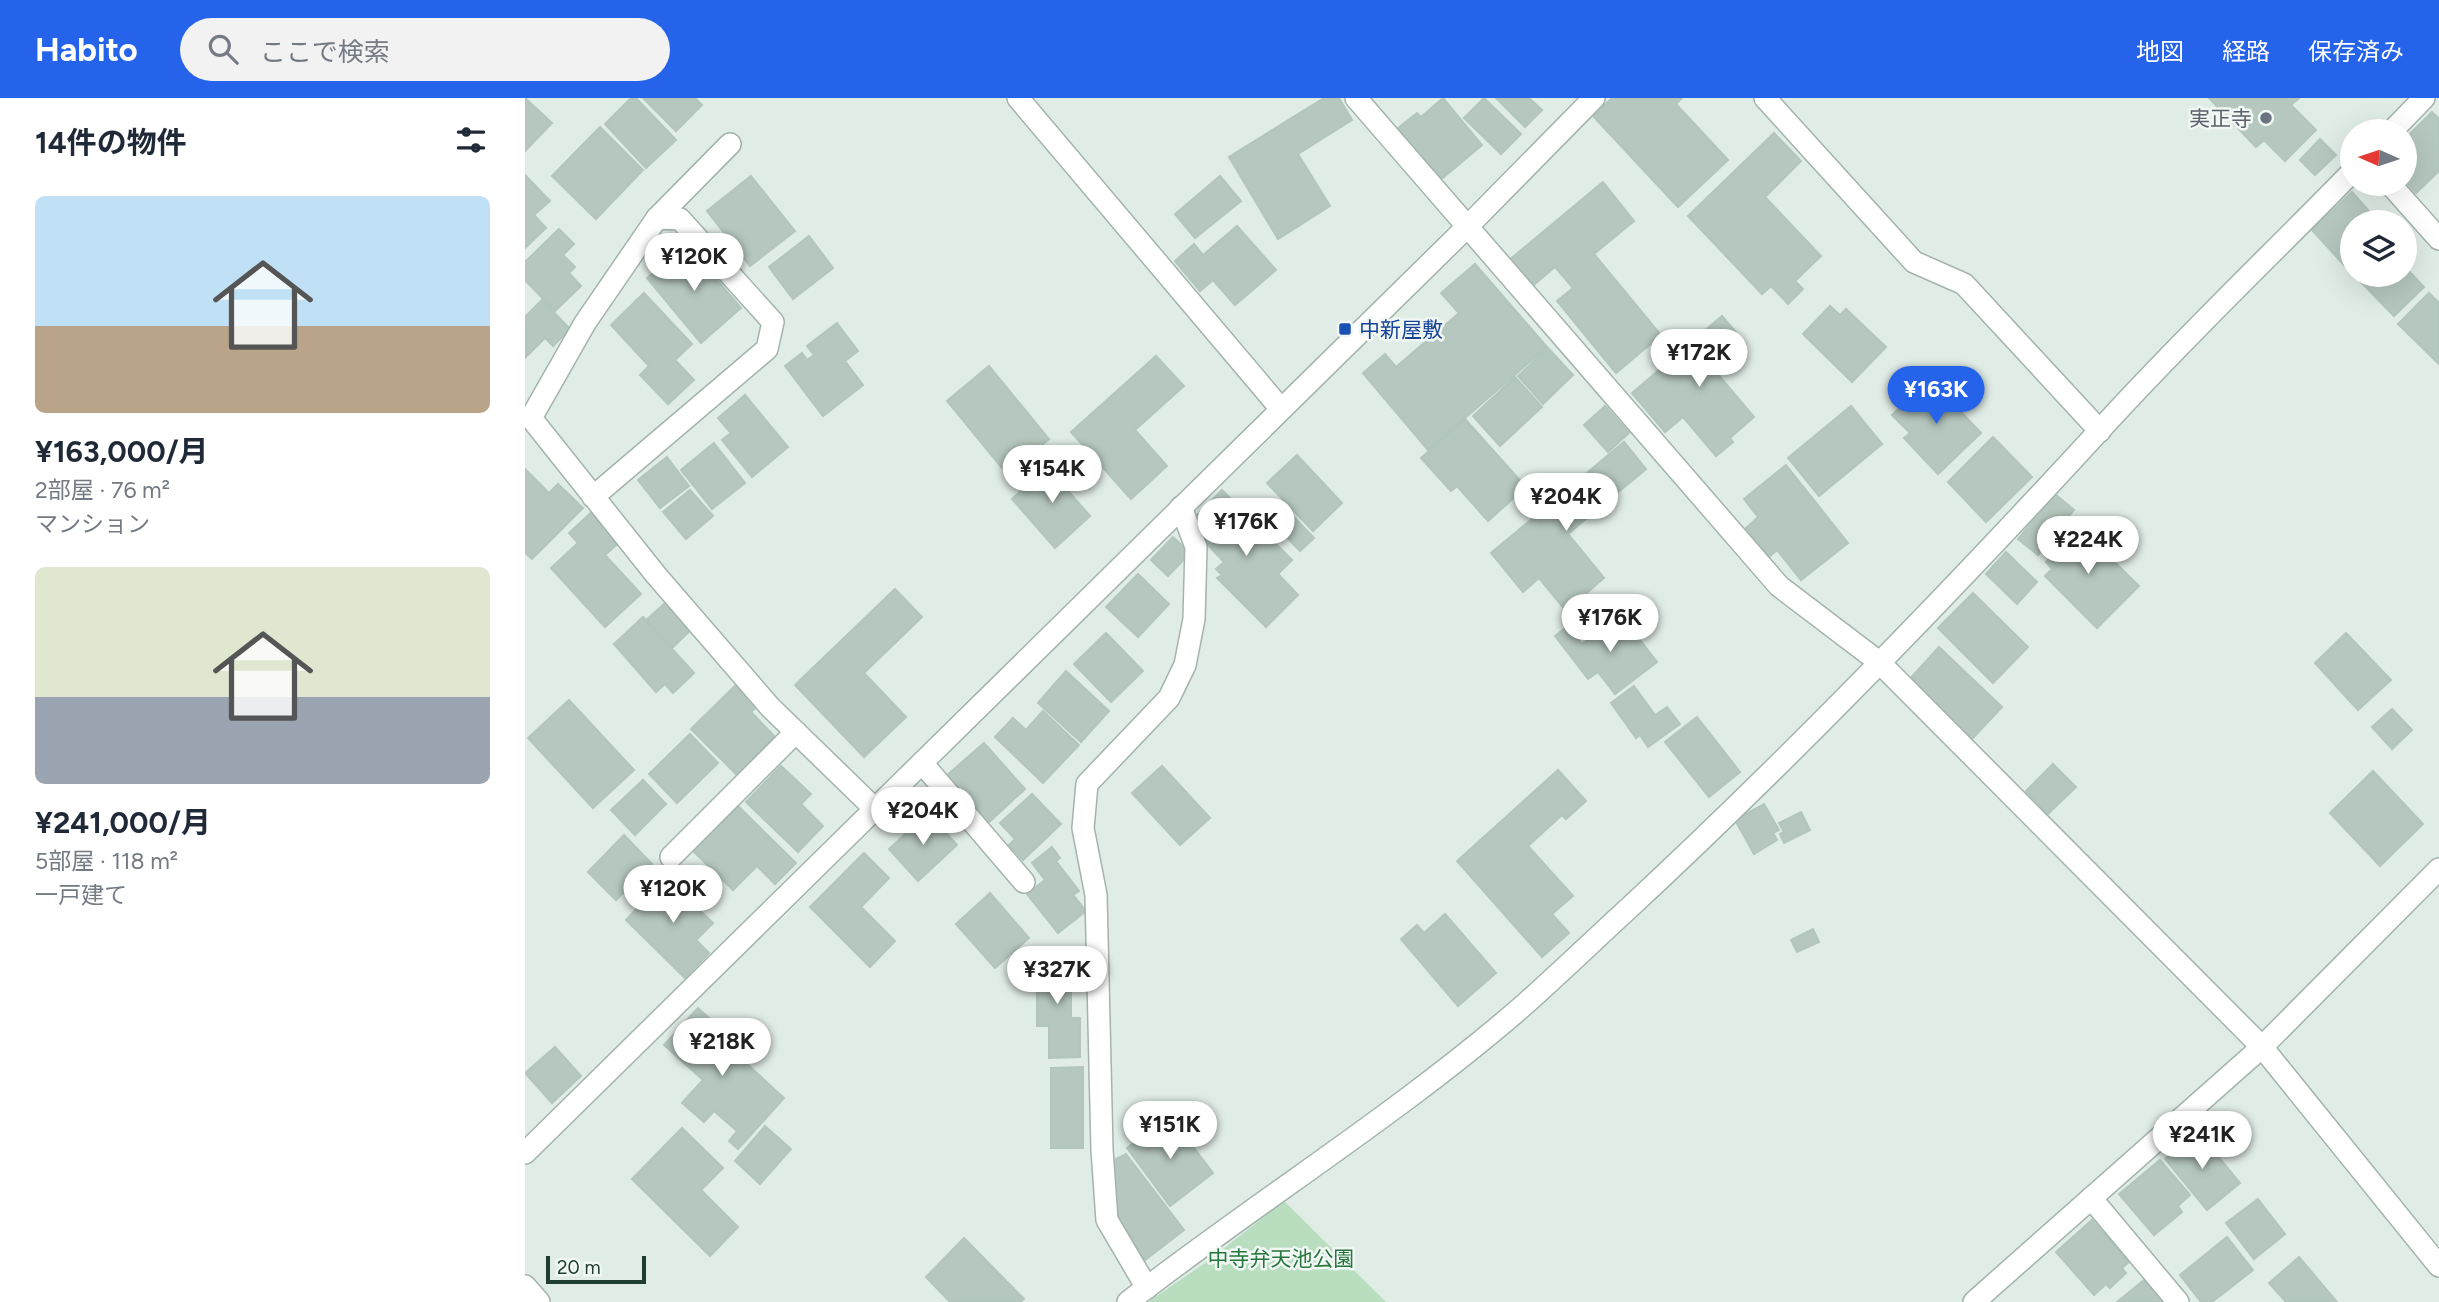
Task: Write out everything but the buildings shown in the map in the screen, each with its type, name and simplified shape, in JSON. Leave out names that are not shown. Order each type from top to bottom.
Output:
[{"type":"street","points":[[1018,98],[1281,409]]},
{"type":"street","points":[[1356,98],[1779,586],[1879,662],[2262,1047],[2439,1266]]},
{"type":"street","points":[[525,1153],[1468,226],[1594,98]]},
{"type":"street","points":[[1765,98],[1914,262],[1964,284],[2100,431]]},
{"type":"street","points":[[2404,119],[2424,98]]},
{"type":"street","points":[[730,144],[657,218],[585,323],[529,413],[656,575],[770,707],[875,808]]},
{"type":"street","points":[[1128,1302],[1419,1089],[1523,1006],[1706,836],[1879,662],[2340,184]]},
{"type":"street","points":[[2401,196],[2439,239]]},
{"type":"street","points":[[593,497],[767,349],[773,322],[680,219],[657,218]]},
{"type":"street","points":[[1147,1287],[1107,1220],[1102,1150],[1096,895],[1083,828],[1087,784],[1169,698],[1185,665],[1194,619],[1196,547],[1181,508]]},
{"type":"street","points":[[671,857],[796,732]]},
{"type":"street","points":[[922,763],[1024,882]]},
{"type":"street","points":[[1974,1302],[2262,1047],[2439,869]]},
{"type":"street","points":[[2091,1198],[2179,1302]]},
{"type":"street","points":[[525,1286],[539,1302]]},
{"type":"green space","name":"中寺弁天池公園","points":[[1284,1201],[1386,1302],[1148,1302],[1208,1261]]},
{"type":"place","name":"実正寺","points":[[2266,118]]},
{"type":"place","name":"中新屋敷","points":[[1345,329]]}]
